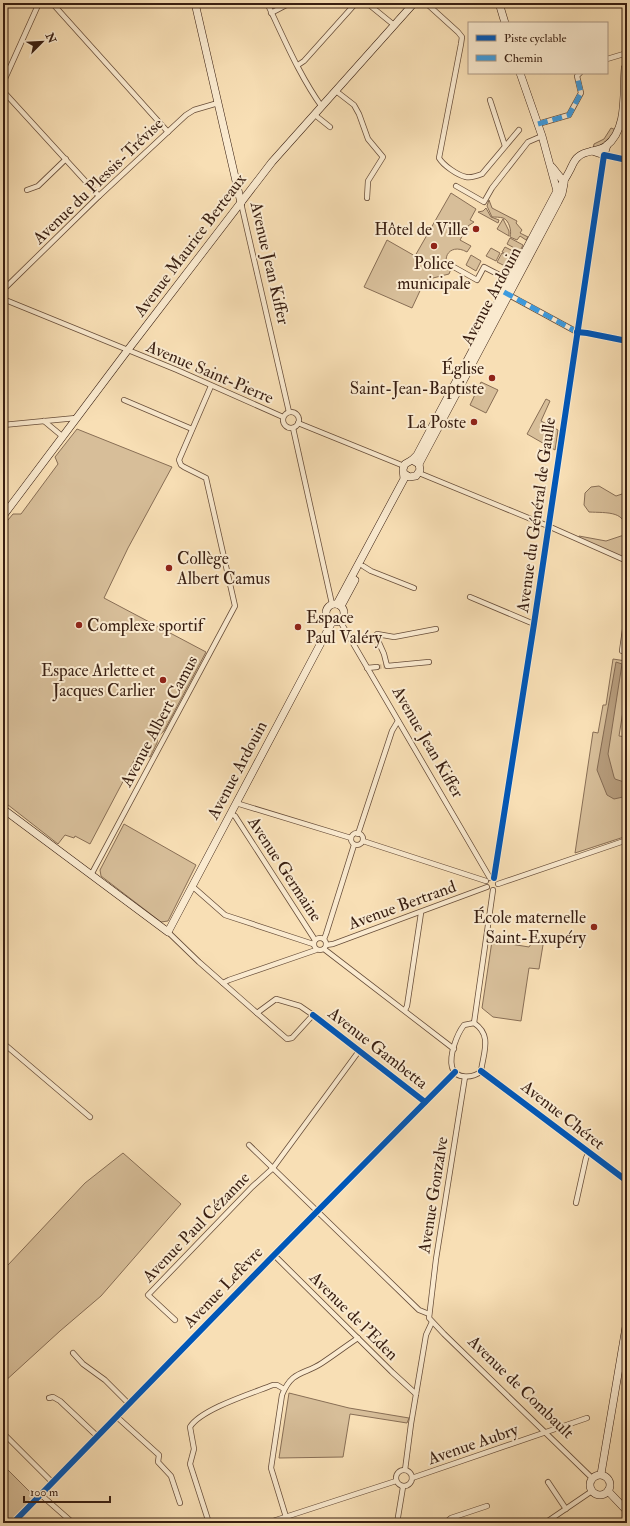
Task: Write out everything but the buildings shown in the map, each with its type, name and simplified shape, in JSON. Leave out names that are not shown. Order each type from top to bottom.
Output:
[{"type":"street","points":[[3,83],[39,3]]},
{"type":"street","points":[[52,3],[168,132]]},
{"type":"street","name":"Avenue Jean Kiffer","points":[[195,3],[289,412]]},
{"type":"street","points":[[267,3],[298,65],[322,107]]},
{"type":"street","points":[[272,12],[290,3]]},
{"type":"street","points":[[298,65],[304,61],[356,3]]},
{"type":"street","points":[[368,3],[394,25]]},
{"type":"street","name":"Avenue Maurice Berteaux","points":[[3,516],[62,436],[272,162],[414,3]]},
{"type":"street","points":[[426,3],[462,37],[462,44],[439,158],[443,165],[466,177],[474,177],[482,174],[519,130]]},
{"type":"street","points":[[499,3],[505,22]]},
{"type":"street","points":[[608,59],[627,53]]},
{"type":"street","points":[[604,155],[607,145],[620,128],[626,67]]},
{"type":"street","points":[[520,74],[542,136],[557,191]]},
{"type":"street","points":[[538,124],[569,115],[581,93],[578,75]]},
{"type":"street","points":[[3,91],[100,196]]},
{"type":"street","points":[[336,91],[354,105],[368,139],[383,157],[368,181],[368,198]]},
{"type":"street","points":[[490,100],[505,146]]},
{"type":"street","name":"Avenue du Plessis-Trévise","points":[[3,290],[186,115],[194,110],[218,103]]},
{"type":"street","points":[[315,115],[330,128]]},
{"type":"street","points":[[456,186],[484,202],[492,188],[528,142],[542,136]]},
{"type":"street","name":"Avenue Ardouin","points":[[512,282],[557,191],[564,182],[577,158],[582,154],[600,149],[607,145]]},
{"type":"street","points":[[592,151],[627,160]]},
{"type":"street","name":"Avenue du Général de Gaulle","points":[[490,879],[534,624],[604,155]]},
{"type":"street","points":[[27,190],[38,186],[66,159]]},
{"type":"street","points":[[551,165],[564,182]]},
{"type":"street","name":"Avenue Ardouin","points":[[416,462],[417,456],[442,409],[558,202],[562,194],[564,182]]},
{"type":"street","points":[[452,266],[477,280],[484,267],[512,282]]},
{"type":"street","points":[[506,293],[577,332],[627,340]]},
{"type":"street","name":"Avenue Saint-Pierre","points":[[3,299],[127,351],[177,370],[283,417]]},
{"type":"street","name":"Avenue Albert Camus","points":[[91,875],[235,606],[206,478],[181,465],[180,460],[211,386]]},
{"type":"street","points":[[124,400],[192,429]]},
{"type":"street","points":[[289,412],[294,412],[298,418],[298,423],[293,428],[287,427],[282,421],[283,417],[289,412]]},
{"type":"street","points":[[3,425],[76,418]]},
{"type":"street","points":[[44,421],[62,436]]},
{"type":"street","points":[[298,423],[404,470],[412,478]]},
{"type":"street","points":[[293,428],[337,605],[345,614],[336,622],[328,619],[326,613],[328,608],[337,605],[363,566],[407,483],[419,472]]},
{"type":"street","points":[[337,605],[404,479],[404,470],[407,462],[416,462],[419,472]]},
{"type":"street","points":[[419,472],[627,561]]},
{"type":"street","points":[[363,566],[371,571],[414,588]]},
{"type":"street","points":[[470,597],[534,624]]},
{"type":"street","points":[[622,651],[627,615]]},
{"type":"street","name":"Avenue Jean Kiffer","points":[[336,622],[367,668],[490,879]]},
{"type":"street","name":"Avenue Ardouin","points":[[168,932],[236,803],[336,622]]},
{"type":"street","points":[[429,662],[387,666],[384,654],[376,636],[377,634],[380,634],[394,637],[436,629]]},
{"type":"street","points":[[367,668],[377,667]]},
{"type":"street","points":[[358,834],[392,731],[398,720]]},
{"type":"street","points":[[236,803],[351,838]]},
{"type":"street","points":[[3,809],[168,932],[199,962],[286,1039],[292,1038],[313,1015]]},
{"type":"street","name":"Avenue Germaine","points":[[231,814],[235,816],[314,942]]},
{"type":"street","points":[[351,838],[352,835],[358,834]]},
{"type":"street","points":[[358,834],[361,835],[362,841]]},
{"type":"street","points":[[351,838],[352,844],[354,845],[324,939],[325,947],[454,1049]]},
{"type":"street","points":[[474,1023],[493,890],[498,884],[627,840]]},
{"type":"street","points":[[362,841],[497,881],[498,884]]},
{"type":"street","points":[[354,845],[361,844],[362,841]]},
{"type":"street","points":[[490,879],[487,887],[493,890]]},
{"type":"street","points":[[192,886],[225,915],[314,942]]},
{"type":"street","name":"Avenue Bertrand","points":[[325,947],[421,913],[487,887]]},
{"type":"street","points":[[404,1010],[407,1006],[421,913]]},
{"type":"street","points":[[314,942],[319,938],[324,939]]},
{"type":"street","points":[[314,942],[316,950]]},
{"type":"street","points":[[223,983],[316,950],[320,951],[325,947]]},
{"type":"street","name":"Avenue Gambetta","points":[[257,1013],[276,999],[300,1006],[425,1102]]},
{"type":"street","points":[[474,1023],[484,1032],[486,1040],[482,1070],[474,1076],[465,1077],[455,1072],[452,1067],[455,1039],[464,1025],[474,1023]]},
{"type":"street","points":[[3,1043],[90,1117]]},
{"type":"street","points":[[273,1168],[359,1051]]},
{"type":"street","name":"Avenue Chéret","points":[[482,1070],[627,1182]]},
{"type":"street","name":"Avenue Lefèvre","points":[[13,1523],[317,1211],[455,1072]]},
{"type":"street","name":"Avenue Gonzalve","points":[[405,1470],[416,1394],[430,1318],[465,1077]]},
{"type":"street","name":"Avenue de Combault","points":[[249,1145],[419,1310],[430,1318],[592,1478]]},
{"type":"street","points":[[576,1203],[586,1158],[589,1152]]},
{"type":"street","name":"Avenue Paul Cézanne","points":[[175,1320],[148,1295],[252,1187],[273,1168]]},
{"type":"street","name":"Avenue de l'Eden","points":[[274,1255],[416,1394]]},
{"type":"street","points":[[600,1474],[627,1321]]},
{"type":"street","points":[[286,1517],[271,1468],[284,1389],[294,1377],[303,1371],[318,1366],[358,1338]]},
{"type":"street","points":[[73,1353],[83,1364],[105,1380],[129,1404]]},
{"type":"street","points":[[209,1523],[190,1464],[194,1449],[190,1427],[193,1422],[223,1405],[273,1385],[277,1385],[284,1389]]},
{"type":"street","points":[[49,1398],[60,1401],[97,1436]]},
{"type":"street","points":[[117,1417],[159,1455],[158,1462],[171,1476],[180,1503]]},
{"type":"street","name":"Avenue Aubry","points":[[412,1478],[587,1418]]},
{"type":"street","points":[[3,1433],[52,1482]]},
{"type":"street","points":[[396,1481],[397,1473],[405,1470],[409,1473],[412,1478],[410,1483],[403,1487]]},
{"type":"street","points":[[592,1491],[590,1483],[592,1478],[600,1474]]},
{"type":"street","points":[[592,1491],[601,1495],[608,1491],[610,1487],[610,1482],[605,1476],[600,1474]]},
{"type":"street","points":[[267,1523],[396,1481]]},
{"type":"street","points":[[396,1481],[403,1487]]},
{"type":"street","points":[[548,1482],[566,1509]]},
{"type":"street","points":[[397,1523],[403,1487]]},
{"type":"street","points":[[544,1523],[592,1491]]},
{"type":"street","points":[[608,1491],[626,1507]]},
{"type":"street","points":[[40,1494],[73,1523]]},
{"type":"street","points":[[446,1523],[451,1518],[487,1506]]},
{"type":"shaded area","points":[[611,128],[616,130],[605,144],[593,149],[594,144],[604,139]]},
{"type":"shaded area","points":[[451,193],[476,209],[470,220],[474,222],[468,226],[468,232],[465,231],[460,240],[471,246],[467,252],[461,249],[455,249],[448,253],[446,261],[451,269],[449,274],[425,280],[412,308],[364,287],[387,240],[415,256]]},
{"type":"shaded area","points":[[489,200],[492,208],[517,221],[516,223],[522,230],[520,233],[528,237],[526,240],[520,236],[517,240],[510,237],[510,229],[507,221],[502,218],[492,217],[487,206]]},
{"type":"shaded area","points":[[486,208],[491,217],[499,220],[498,223],[478,212],[483,211]]},
{"type":"shaded area","points":[[503,219],[509,231],[509,236],[497,229]]},
{"type":"shaded area","points":[[510,238],[523,245],[520,251],[507,244]]},
{"type":"shaded area","points":[[505,247],[519,254],[516,259],[502,252]]},
{"type":"shaded area","points":[[491,248],[500,253],[496,261],[486,256]]},
{"type":"shaded area","points":[[502,253],[511,259],[507,267],[497,262]]},
{"type":"shaded area","points":[[471,255],[481,261],[476,271],[466,265]]},
{"type":"shaded area","points":[[481,382],[498,390],[486,413],[470,405]]},
{"type":"shaded area","points":[[546,399],[550,401],[541,421],[558,430],[555,450],[527,434]]},
{"type":"shaded area","name":"Complexe sportif","points":[[77,429],[172,467],[128,548],[104,598],[206,652],[164,731],[158,736],[157,743],[150,757],[142,753],[140,756],[137,755],[90,844],[75,836],[74,838],[65,835],[58,844],[3,801],[3,526],[13,514],[21,514],[58,464],[55,457]]},
{"type":"shaded area","points":[[627,482],[627,559],[579,539],[579,536],[606,541],[624,535],[625,527],[620,517],[609,513],[589,512],[584,505],[585,493],[591,487],[599,486],[616,496],[625,493]]},
{"type":"shaded area","points":[[613,659],[626,661],[624,676],[627,677],[627,686],[619,736],[627,737],[627,836],[575,853],[593,732],[598,733],[603,705],[606,705]]},
{"type":"shaded area","points":[[616,662],[622,664],[608,754],[614,777],[615,779],[624,782],[625,792],[623,797],[614,799],[607,795],[597,770]]},
{"type":"shaded area","points":[[124,824],[196,865],[168,921],[161,922],[101,876],[100,870]]},
{"type":"shaded area","points":[[532,937],[544,939],[539,969],[529,968],[521,1021],[493,1017],[482,1008],[492,941],[529,947]]},
{"type":"shaded area","points":[[123,1153],[181,1204],[101,1296],[3,1383],[3,1268],[8,1265],[85,1183]]},
{"type":"shaded area","points":[[289,1393],[349,1408],[409,1418],[407,1423],[350,1414],[343,1457],[279,1458]]},
{"type":"shaded area","points":[[3,1465],[36,1498],[12,1523],[3,1523]]},
{"type":"tunnel","points":[[377,667],[387,666]]},
{"type":"marked path","points":[[538,124],[569,115],[581,93],[577,76]]},
{"type":"marked path","points":[[504,292],[577,332],[577,335]]},
{"type":"cycle path","points":[[494,878],[534,624],[604,155],[627,160]]},
{"type":"cycle path","points":[[577,332],[627,341]]},
{"type":"cycle path","points":[[313,1015],[425,1102]]},
{"type":"cycle path","points":[[481,1071],[627,1181]]},
{"type":"cycle path","points":[[13,1523],[455,1072]]},
{"type":"place","name":"Hôtel de Ville","points":[[476,229]]},
{"type":"place","name":"Police municipale","points":[[434,246]]},
{"type":"place","name":"Église Saint-Jean-Baptiste","points":[[492,378]]},
{"type":"place","name":"La Poste","points":[[474,422]]},
{"type":"place","name":"Collège Albert Camus","points":[[169,568]]},
{"type":"place","name":"Complexe sportif","points":[[79,625]]},
{"type":"place","name":"Espace Paul Valéry","points":[[298,627]]},
{"type":"place","name":"Espace Arlette et Jacques Carlier","points":[[163,680]]},
{"type":"place","name":"École maternelle Saint-Exupéry","points":[[594,927]]}]
